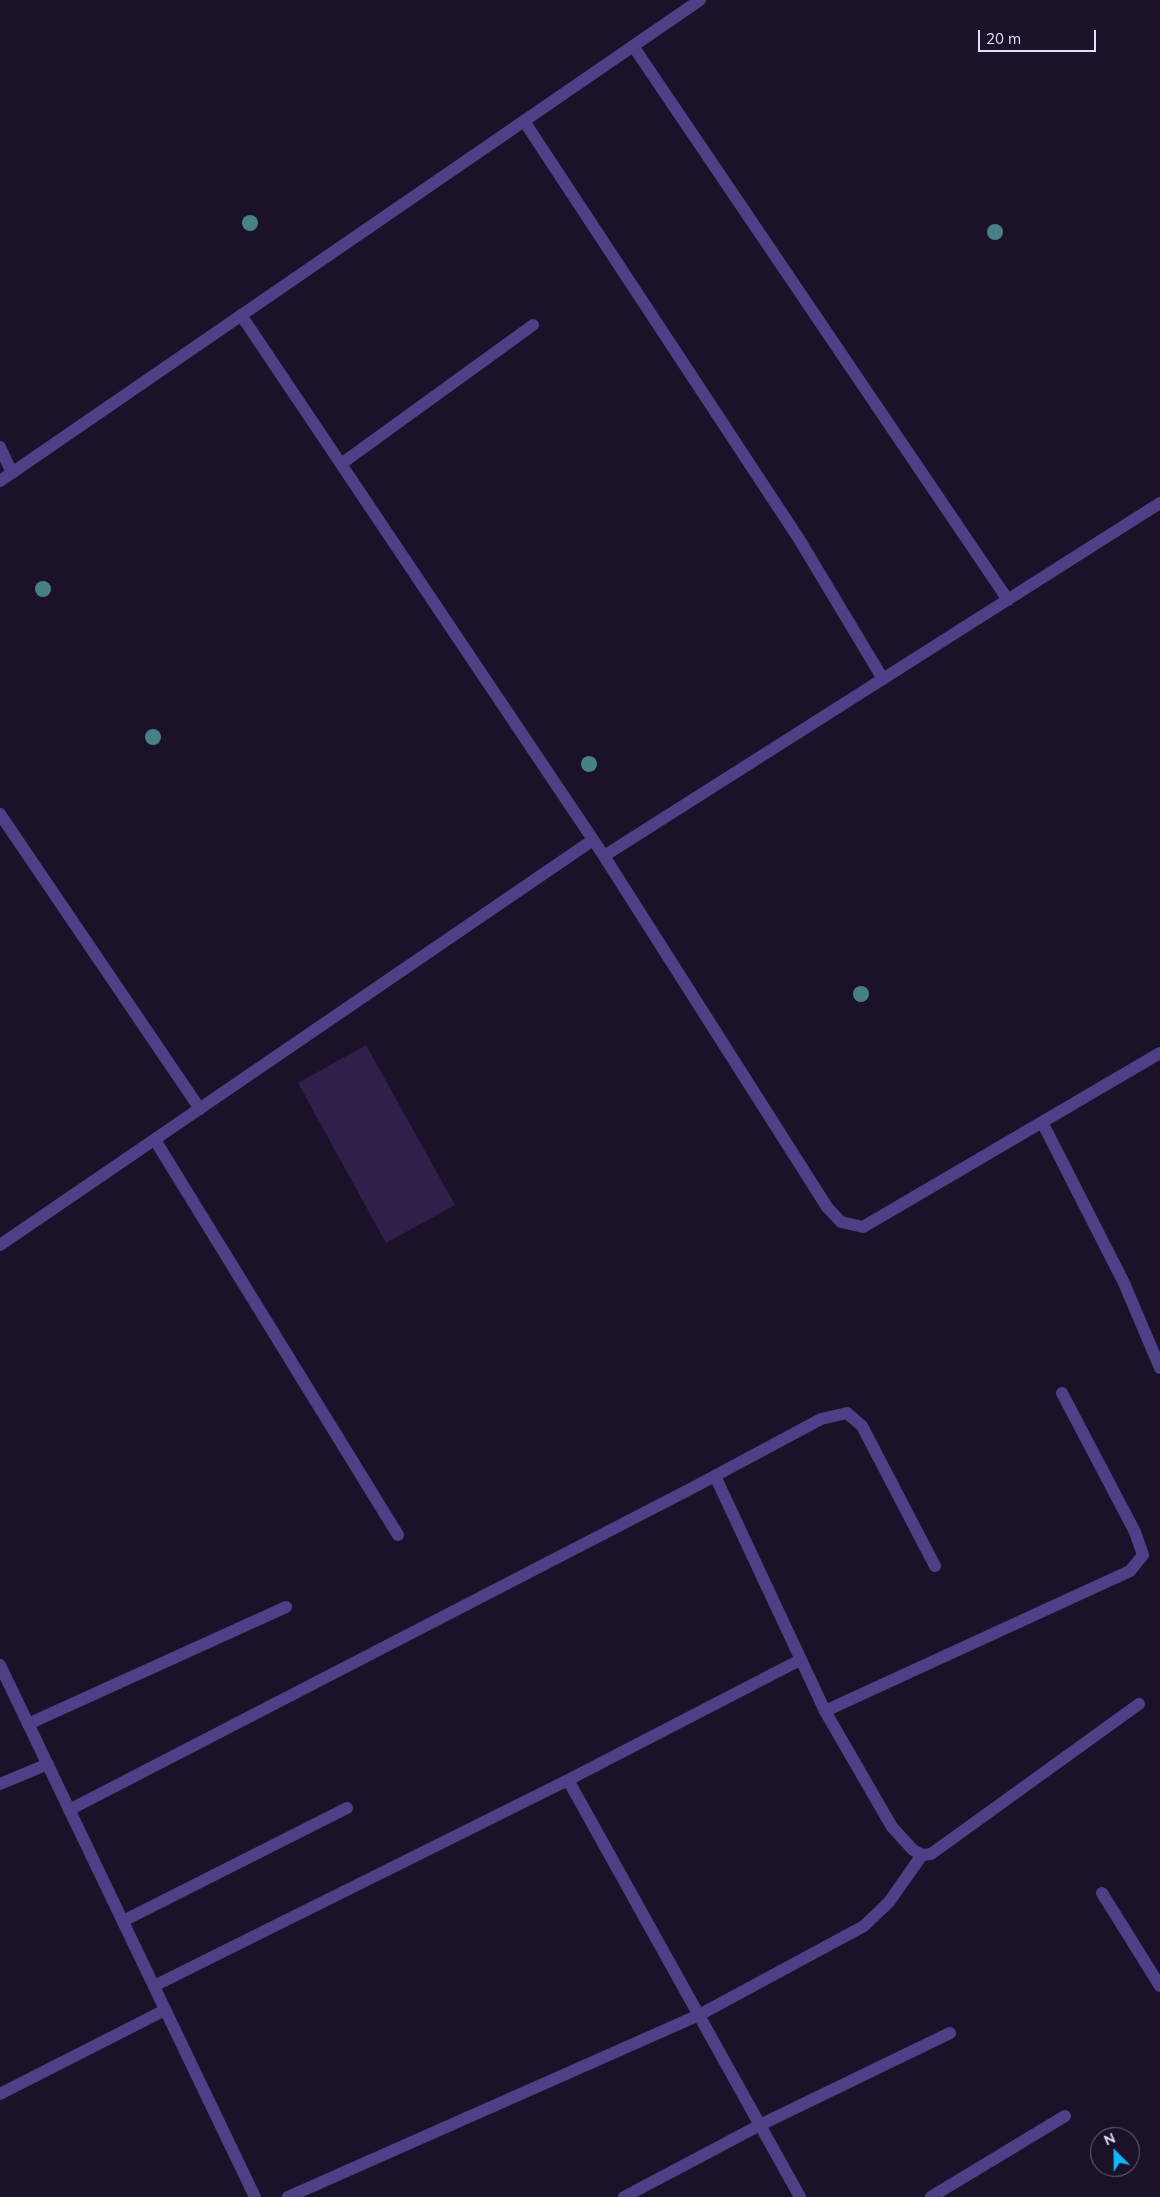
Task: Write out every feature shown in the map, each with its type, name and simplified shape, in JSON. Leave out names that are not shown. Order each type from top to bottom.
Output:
[{"type":"street","points":[[0,481],[700,0]]},
{"type":"street","points":[[633,46],[1008,600]]},
{"type":"street","points":[[524,121],[799,539],[883,679]]},
{"type":"street","points":[[241,315],[604,856],[827,1207],[841,1222],[863,1227],[1159,1055]]},
{"type":"street","points":[[341,464],[533,325]]},
{"type":"street","points":[[0,447],[12,473]]},
{"type":"street","points":[[604,856],[1160,503]]},
{"type":"street","points":[[0,814],[200,1109]]},
{"type":"street","points":[[0,1245],[593,840]]},
{"type":"street","points":[[1042,1122],[1124,1283],[1160,1368]]},
{"type":"street","points":[[155,1140],[398,1535]]},
{"type":"street","points":[[825,1711],[1130,1571],[1143,1555],[1135,1532],[1062,1393]]},
{"type":"street","points":[[69,1810],[822,1419],[847,1413],[862,1426],[935,1566]]},
{"type":"street","points":[[714,1476],[825,1711],[892,1827],[913,1850],[922,1854],[931,1854],[1139,1704]]},
{"type":"street","points":[[28,1724],[286,1607]]},
{"type":"street","points":[[154,1986],[568,1780],[800,1660]]},
{"type":"street","points":[[0,1665],[255,2197]]},
{"type":"street","points":[[0,1784],[48,1764]]},
{"type":"street","points":[[568,1780],[800,2197]]},
{"type":"street","points":[[123,1921],[347,1808]]},
{"type":"street","points":[[288,2197],[699,2015],[864,1926],[889,1902],[922,1854]]},
{"type":"street","points":[[1102,1893],[1160,1986]]},
{"type":"street","points":[[0,2094],[165,2010]]},
{"type":"street","points":[[624,2197],[760,2125],[950,2033]]},
{"type":"street","points":[[932,2197],[1065,2116]]},
{"type":"building","points":[[366,1045],[455,1205],[386,1243],[298,1083]]}]
